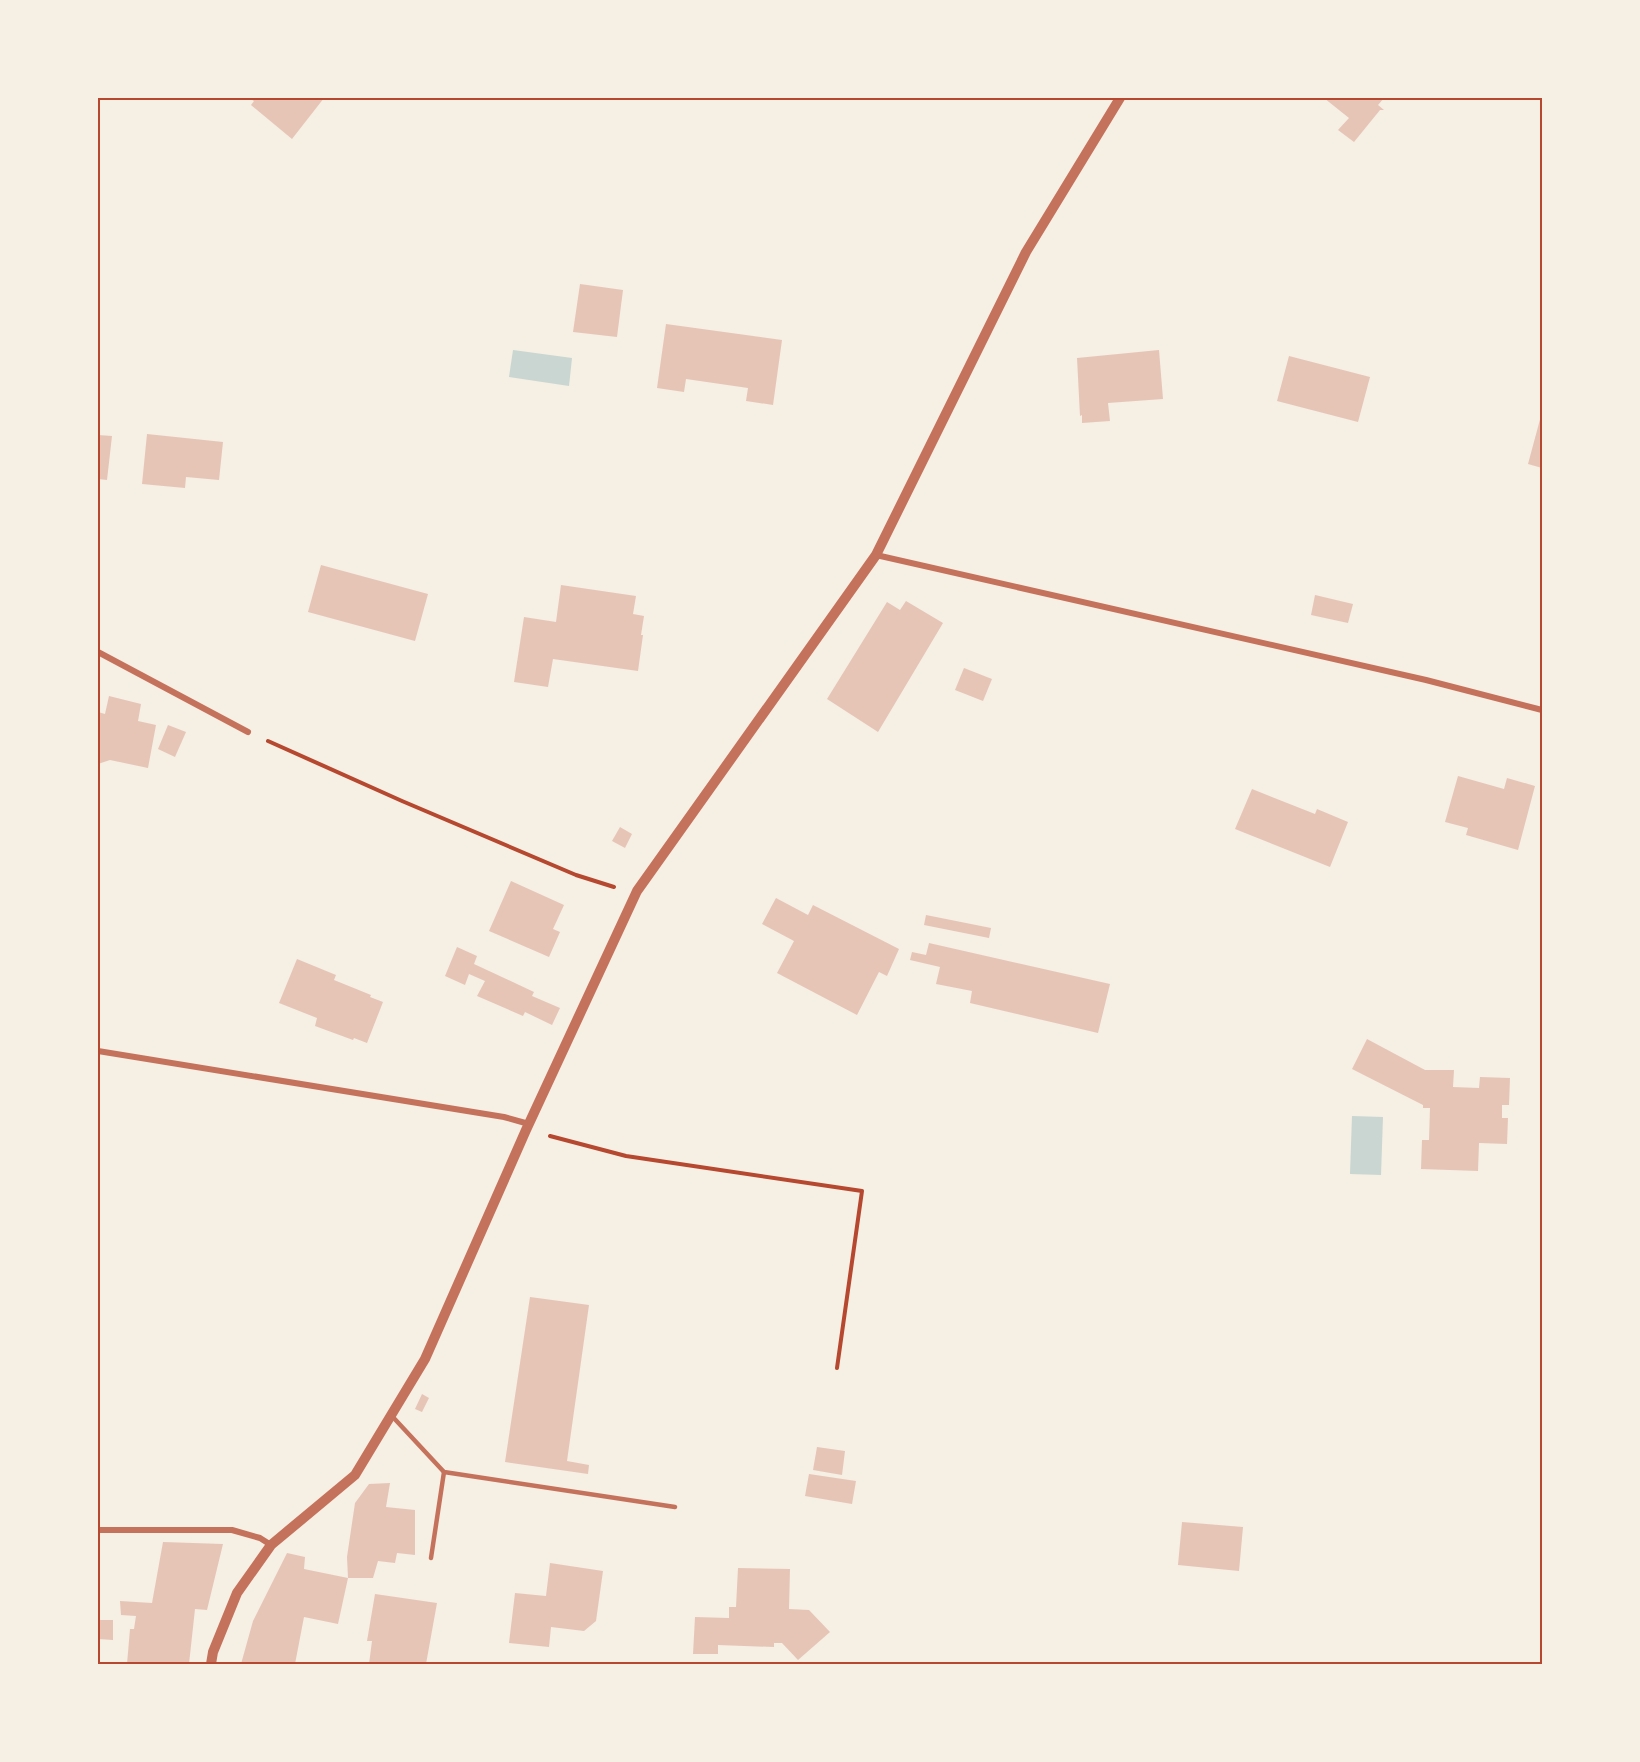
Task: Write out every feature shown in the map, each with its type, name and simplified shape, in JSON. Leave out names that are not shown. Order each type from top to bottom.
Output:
[{"type":"street","points":[[211,1665],[213,1652],[237,1593],[271,1545],[355,1475],[425,1359],[527,1127],[637,891],[876,555],[1026,252],[1120,98]]},
{"type":"street","points":[[876,555],[1426,680],[1542,710]]},
{"type":"street","points":[[98,652],[248,732]]},
{"type":"street","points":[[98,1051],[504,1117],[527,1127]]},
{"type":"street","points":[[98,1530],[232,1530],[260,1538],[271,1545]]},
{"type":"lane","points":[[391,1415],[444,1472],[675,1507]]},
{"type":"lane","points":[[431,1558],[444,1472]]},
{"type":"path","points":[[248,732],[576,875],[637,891]]},
{"type":"path","points":[[527,1127],[626,1156],[862,1191],[837,1368]]},
{"type":"shaded area","points":[[513,350],[572,358],[569,386],[509,377]]},
{"type":"shaded area","points":[[1352,1116],[1383,1117],[1381,1175],[1350,1174]]},
{"type":"building","points":[[249,98],[324,98],[292,139],[251,105],[254,101]]},
{"type":"building","points":[[1324,98],[1384,98],[1378,105],[1384,110],[1380,110],[1354,142],[1338,130],[1349,118]]},
{"type":"building","points":[[580,284],[623,290],[617,337],[573,332]]},
{"type":"building","points":[[666,324],[782,340],[773,405],[746,401],[748,388],[686,379],[684,392],[657,388]]},
{"type":"building","points":[[1159,350],[1163,399],[1108,403],[1110,421],[1082,423],[1077,358]]},
{"type":"building","points":[[1289,356],[1370,377],[1358,422],[1277,401]]},
{"type":"building","points":[[1542,412],[1542,468],[1528,464]]},
{"type":"building","points":[[147,434],[223,442],[219,480],[186,477],[185,488],[142,484]]},
{"type":"building","points":[[98,435],[112,436],[107,480],[98,479]]},
{"type":"building","points":[[321,565],[428,594],[415,641],[308,612]]},
{"type":"building","points":[[561,585],[636,596],[633,614],[644,616],[638,671],[553,659],[548,687],[514,682],[524,617],[556,622]]},
{"type":"building","points":[[1315,595],[1353,604],[1348,623],[1311,615]]},
{"type":"building","points":[[906,601],[943,623],[878,732],[827,699],[887,602],[900,610]]},
{"type":"building","points":[[964,668],[992,679],[983,701],[955,690]]},
{"type":"building","points":[[109,696],[141,704],[138,721],[156,725],[148,768],[110,760],[98,764],[98,712],[105,714]]},
{"type":"building","points":[[168,725],[186,732],[175,757],[158,749]]},
{"type":"building","points":[[1458,776],[1504,789],[1507,778],[1535,786],[1518,850],[1466,835],[1468,828],[1445,822]]},
{"type":"building","points":[[1252,789],[1315,814],[1317,809],[1348,822],[1330,867],[1235,829]]},
{"type":"building","points":[[620,827],[632,834],[625,848],[612,841]]},
{"type":"building","points":[[511,881],[564,905],[553,929],[560,932],[549,957],[489,931]]},
{"type":"building","points":[[776,898],[808,915],[813,905],[899,949],[887,976],[879,972],[857,1015],[777,973],[794,941],[762,924]]},
{"type":"building","points":[[926,915],[991,928],[989,938],[924,925]]},
{"type":"building","points":[[929,943],[1110,984],[1098,1033],[970,1003],[972,991],[936,984],[940,967],[910,960],[912,952],[926,955]]},
{"type":"building","points":[[457,947],[477,956],[474,964],[534,992],[532,996],[560,1008],[552,1025],[525,1012],[523,1016],[477,996],[485,981],[469,974],[465,985],[445,976]]},
{"type":"building","points":[[297,959],[336,975],[334,980],[383,1002],[367,1043],[315,1026],[317,1018],[279,1003]]},
{"type":"building","points":[[1367,1039],[1425,1070],[1454,1070],[1453,1087],[1479,1088],[1480,1077],[1510,1078],[1509,1105],[1502,1105],[1502,1118],[1508,1118],[1507,1144],[1479,1143],[1478,1171],[1421,1169],[1422,1140],[1429,1140],[1430,1108],[1423,1108],[1423,1105],[1352,1069]]},
{"type":"building","points":[[530,1297],[589,1305],[567,1461],[589,1465],[588,1474],[505,1462]]},
{"type":"building","points":[[422,1394],[429,1398],[422,1412],[415,1409]]},
{"type":"building","points":[[817,1447],[845,1451],[842,1475],[813,1470]]},
{"type":"building","points":[[809,1474],[856,1481],[852,1504],[805,1496]]},
{"type":"building","points":[[390,1483],[386,1507],[415,1510],[415,1555],[397,1553],[395,1563],[378,1561],[373,1578],[348,1578],[347,1557],[355,1503],[369,1484]]},
{"type":"building","points":[[1182,1522],[1243,1527],[1239,1571],[1178,1565]]},
{"type":"building","points":[[163,1542],[223,1544],[207,1610],[195,1609],[189,1664],[127,1664],[130,1629],[134,1629],[136,1616],[121,1615],[120,1601],[152,1603]]},
{"type":"building","points":[[287,1553],[305,1557],[304,1569],[348,1578],[338,1624],[304,1617],[295,1664],[241,1664],[253,1621]]},
{"type":"building","points":[[550,1563],[603,1571],[596,1621],[584,1631],[551,1627],[549,1647],[509,1643],[515,1593],[546,1596]]},
{"type":"building","points":[[738,1568],[790,1569],[789,1609],[809,1610],[830,1632],[798,1660],[782,1643],[774,1643],[774,1647],[718,1645],[718,1654],[693,1654],[695,1617],[729,1618],[729,1607],[736,1607]]},
{"type":"building","points":[[375,1594],[437,1603],[426,1664],[369,1664],[372,1641],[367,1641]]},
{"type":"building","points":[[98,1620],[113,1620],[113,1640],[98,1639]]}]
